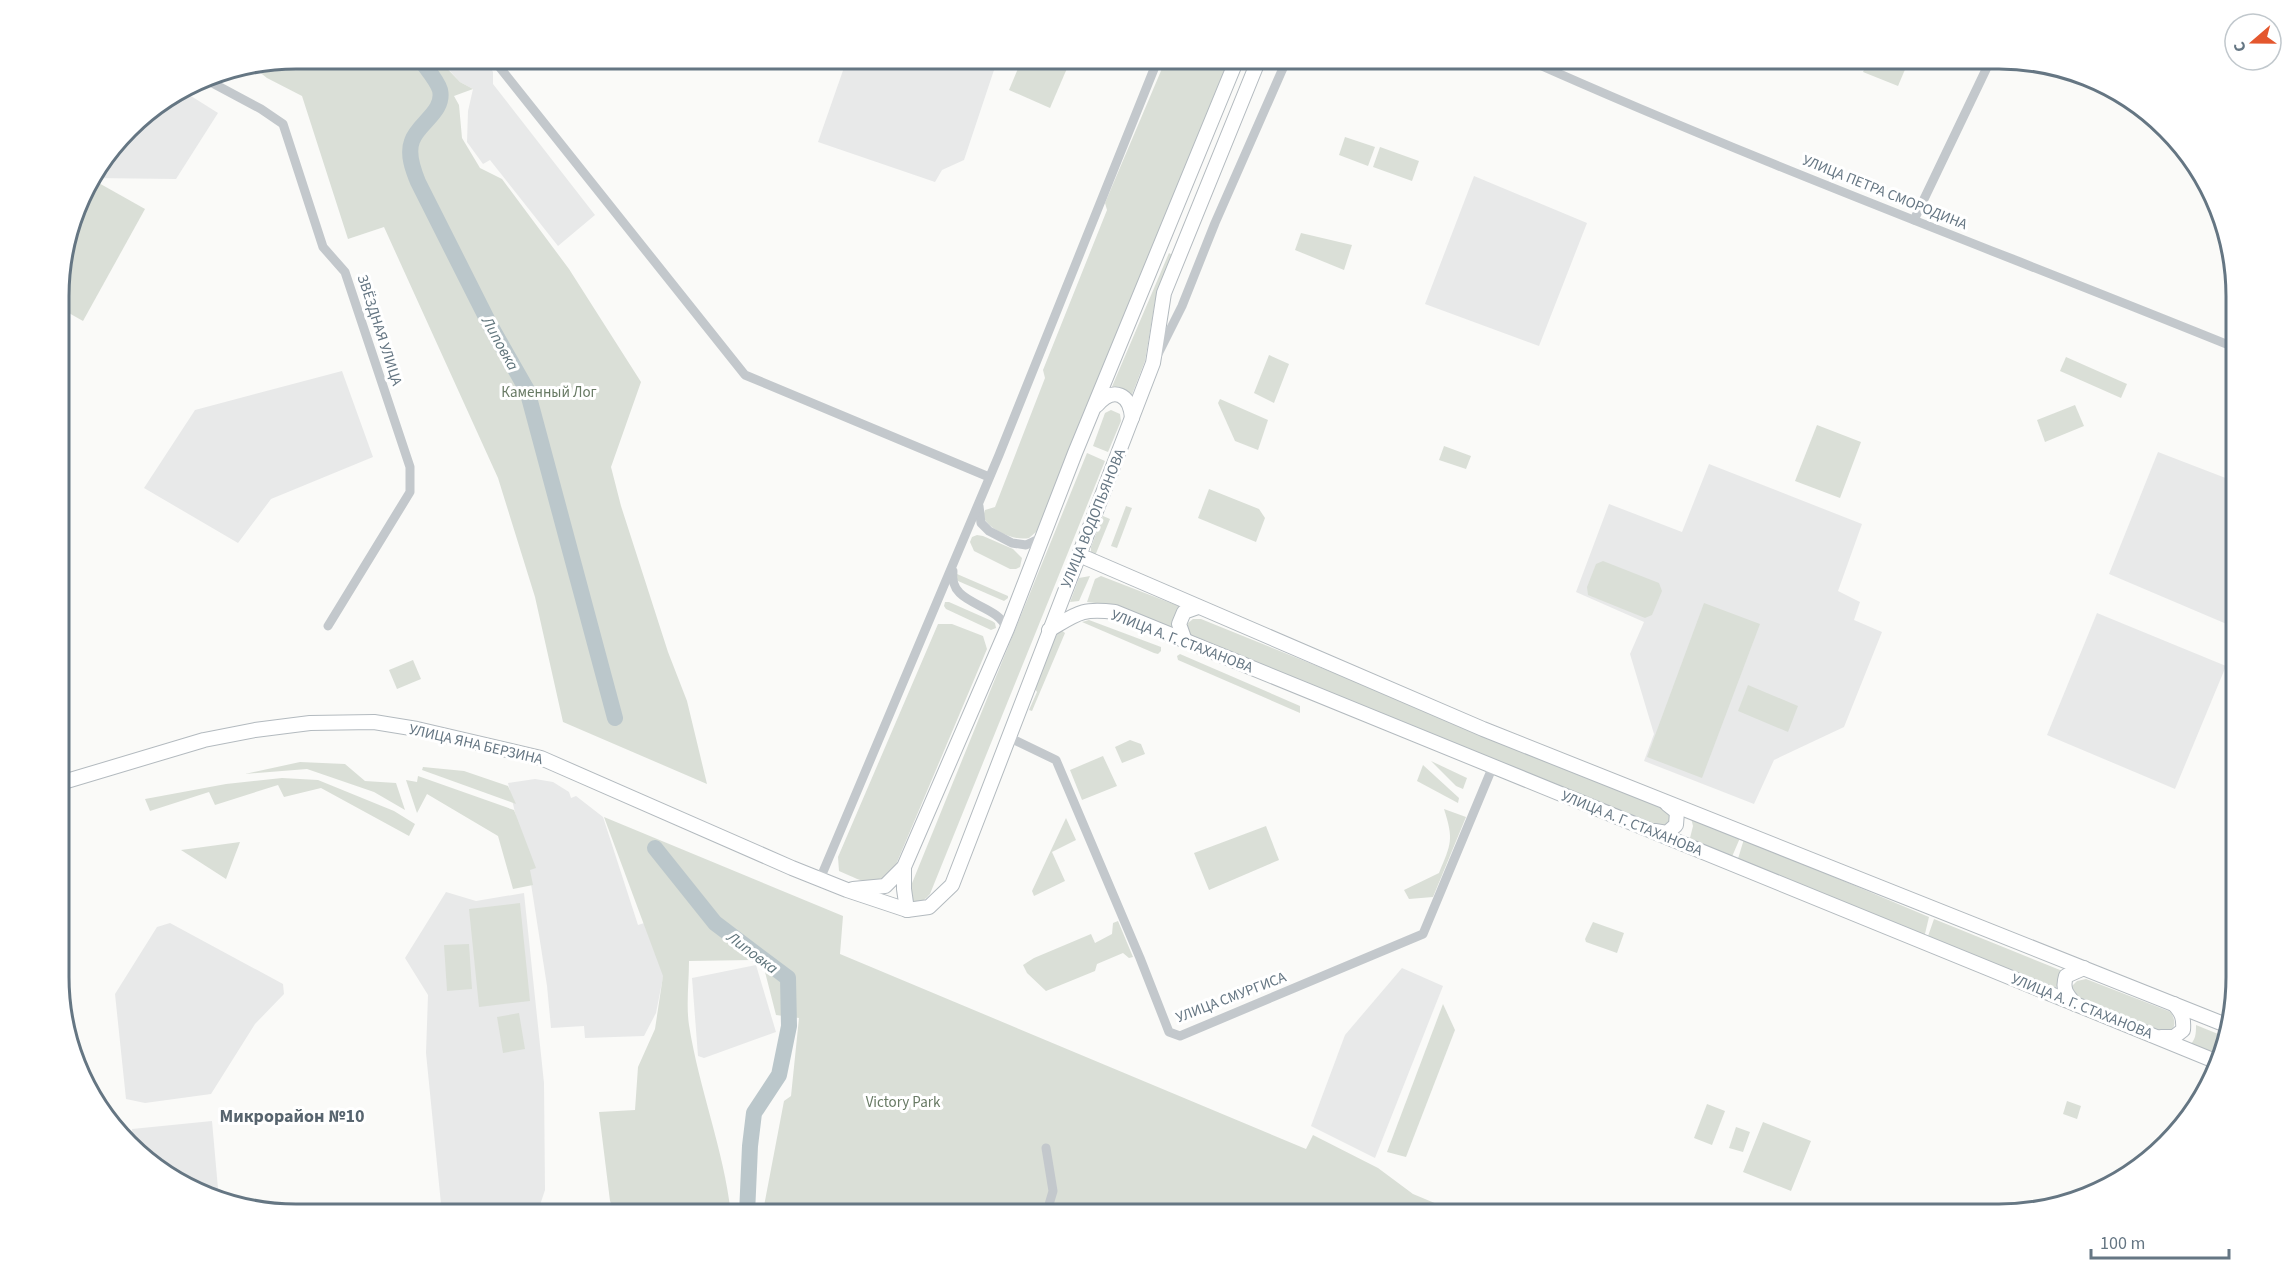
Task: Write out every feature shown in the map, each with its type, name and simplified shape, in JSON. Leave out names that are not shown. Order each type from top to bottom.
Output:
[{"type":"main road","points":[[847,890],[885,886],[904,867],[1007,629],[1233,69]]},
{"type":"main road","name":"УЛИЦА ВОДОПЬЯНОВА","points":[[907,910],[930,907],[952,885],[1154,363],[1164,293],[1255,69]]},
{"type":"main road","points":[[1095,407],[1107,396],[1115,394],[1123,396],[1128,401],[1132,418]]},
{"type":"main road","points":[[1079,555],[1483,729],[2221,1023]]},
{"type":"main road","points":[[1185,641],[1179,624],[1181,618],[1184,612],[1198,608]]},
{"type":"main road","name":"УЛИЦА А. Г. СТАХАНОВА","points":[[1049,630],[1080,612],[1091,609],[1115,612],[2211,1059]]},
{"type":"main road","name":"УЛИЦА ЯНА БЕРЗИНА","points":[[69,780],[204,740],[245,732],[310,723],[374,722],[417,729],[541,758],[820,879],[907,910]]},
{"type":"main road","points":[[1650,830],[1667,833],[1676,825],[1677,812],[1663,801]]},
{"type":"main road","points":[[904,867],[907,910]]},
{"type":"main road","points":[[2075,1004],[2066,994],[2064,985],[2066,976],[2084,968]]},
{"type":"main road","points":[[2159,1037],[2174,1037],[2182,1030],[2184,1019],[2173,1003]]},
{"type":"street","points":[[502,69],[745,375],[989,477]]},
{"type":"street","points":[[820,879],[954,562],[1154,69]]},
{"type":"street","points":[[1154,363],[1182,306],[1215,223],[1282,69]]},
{"type":"street","name":"УЛИЦА ПЕТРА СМОРОДИНА","points":[[1550,69],[1609,96],[2226,344]]},
{"type":"street","points":[[1914,220],[1986,69]]},
{"type":"street","name":"ЗВЁЗДНАЯ УЛИЦА","points":[[214,84],[261,109],[283,124],[323,248],[345,272],[410,467],[410,492],[328,626]]},
{"type":"street","points":[[978,503],[981,523],[1000,537],[1012,543],[1026,545],[1044,537]]},
{"type":"street","points":[[954,562],[953,583],[960,594],[993,613],[1005,623],[1007,629]]},
{"type":"street","name":"УЛИЦА СМУРГИСА","points":[[1008,737],[1056,760],[1169,1032],[1180,1036],[1423,934],[1492,766]]},
{"type":"street","points":[[1046,1148],[1053,1191],[1049,1204]]},
{"type":"shaded area","points":[[448,69],[491,69],[493,84],[595,215],[558,246],[490,160],[483,164],[467,142],[468,111],[473,89],[460,82]]},
{"type":"shaded area","points":[[844,69],[994,69],[964,160],[942,170],[935,182],[818,142]]},
{"type":"shaded area","points":[[190,95],[218,113],[176,179],[102,178],[135,135],[170,107]]},
{"type":"shaded area","points":[[1474,176],[1587,223],[1539,346],[1425,304]]},
{"type":"shaded area","points":[[342,371],[373,457],[271,499],[238,543],[144,488],[195,410]]},
{"type":"shaded area","points":[[2158,452],[2226,478],[2226,624],[2109,574]]},
{"type":"shaded area","points":[[1709,464],[1862,524],[1838,591],[1860,602],[1854,620],[1882,632],[1844,727],[1774,760],[1754,804],[1644,761],[1654,734],[1630,654],[1644,622],[1576,592],[1609,504],[1682,532]]},
{"type":"shaded area","points":[[2097,613],[2226,666],[2175,789],[2047,735]]},
{"type":"shaded area","points":[[535,779],[553,782],[569,792],[571,798],[576,796],[603,817],[638,925],[657,919],[668,952],[656,1013],[644,1036],[585,1038],[584,1026],[551,1028],[547,986],[529,871],[508,783]]},
{"type":"shaded area","points":[[446,892],[476,901],[524,893],[544,1083],[545,1190],[540,1204],[441,1204],[426,1053],[428,995],[405,958]]},
{"type":"shaded area","points":[[170,923],[283,984],[284,994],[255,1024],[211,1094],[145,1103],[126,1099],[115,994],[157,927]]},
{"type":"shaded area","points":[[756,965],[776,1032],[704,1058],[698,1056],[692,978]]},
{"type":"shaded area","points":[[1402,968],[1443,986],[1375,1158],[1311,1126],[1345,1035]]},
{"type":"shaded area","points":[[212,1121],[218,1190],[170,1166],[135,1138],[132,1129]]},
{"type":"green space","name":"Каменный Лог","points":[[281,69],[448,69],[460,82],[473,89],[454,96],[459,105],[462,138],[480,168],[502,179],[569,269],[641,382],[611,467],[621,506],[668,652],[687,701],[707,784],[563,722],[535,597],[498,478],[384,227],[348,239],[302,96],[259,72]]},
{"type":"green space","points":[[1018,69],[1067,69],[1050,108],[1009,90]]},
{"type":"green space","points":[[1162,69],[1228,69],[1042,521],[1036,532],[1029,538],[1017,538],[997,531],[983,517],[985,510],[995,507],[1045,378],[1043,370],[1107,210],[1105,203]]},
{"type":"green space","points":[[1864,69],[1905,69],[1898,86],[1863,72]]},
{"type":"green space","points":[[1345,137],[1375,147],[1368,166],[1339,155]]},
{"type":"green space","points":[[1380,147],[1419,161],[1412,181],[1373,167]]},
{"type":"green space","points":[[99,183],[145,209],[83,321],[69,313],[69,281],[73,252],[81,223]]},
{"type":"green space","points":[[1301,233],[1352,245],[1344,270],[1295,250]]},
{"type":"green space","points":[[1169,253],[1172,255],[1155,301],[1145,361],[1131,397],[1123,389],[1111,389]]},
{"type":"green space","points":[[1269,355],[1289,364],[1274,403],[1254,393]]},
{"type":"green space","points":[[2066,357],[2127,384],[2121,398],[2060,371]]},
{"type":"green space","points":[[1220,399],[1268,420],[1258,450],[1235,441],[1218,403]]},
{"type":"green space","points":[[2075,405],[2084,426],[2045,442],[2037,420]]},
{"type":"green space","points":[[1111,410],[1120,414],[1121,421],[1108,452],[1093,446],[1105,413]]},
{"type":"green space","points":[[1817,425],[1861,442],[1840,498],[1795,481]]},
{"type":"green space","points":[[1444,446],[1471,456],[1466,469],[1439,460]]},
{"type":"green space","points":[[1087,453],[1105,461],[930,894],[921,902],[910,900],[908,893]]},
{"type":"green space","points":[[1209,489],[1259,509],[1265,518],[1256,542],[1198,518]]},
{"type":"green space","points":[[1126,506],[1132,508],[1117,548],[1111,546]]},
{"type":"green space","points":[[1103,516],[1110,519],[1095,556],[1091,555],[1091,547]]},
{"type":"green space","points":[[977,535],[1013,549],[1022,558],[1020,567],[1010,569],[974,551],[970,542],[972,537]]},
{"type":"green space","points":[[1603,561],[1659,583],[1662,591],[1652,615],[1645,618],[1588,595],[1587,587],[1596,564]]},
{"type":"green space","points":[[957,574],[1008,596],[1008,598],[1004,601],[958,581]]},
{"type":"green space","points":[[1090,576],[1079,601],[1070,602],[1079,578]]},
{"type":"green space","points":[[1101,576],[1181,607],[1172,629],[1111,605],[1087,602],[1095,579]]},
{"type":"green space","points":[[945,602],[992,621],[996,628],[991,630],[946,609]]},
{"type":"green space","points":[[1704,603],[1760,624],[1702,778],[1647,757]]},
{"type":"green space","points":[[1193,619],[1201,619],[1665,807],[1672,817],[1671,824],[1659,829],[1190,638],[1186,631],[1188,623]]},
{"type":"green space","points":[[1089,620],[1161,647],[1161,651],[1158,654],[1154,653],[1082,622]]},
{"type":"green space","points":[[938,624],[952,624],[983,636],[987,649],[892,874],[877,881],[866,882],[839,871],[838,857]]},
{"type":"green space","points":[[1061,630],[1065,633],[1032,711],[1029,710],[1037,692],[1034,687],[1055,637]]},
{"type":"green space","points":[[1180,654],[1300,706],[1300,713],[1178,660],[1177,656]]},
{"type":"green space","points":[[413,660],[421,679],[397,689],[389,670]]},
{"type":"green space","points":[[1748,685],[1798,706],[1788,732],[1738,711]]},
{"type":"green space","points":[[1130,740],[1141,744],[1145,754],[1122,763],[1115,747]]},
{"type":"green space","points":[[1103,756],[1117,786],[1082,800],[1070,770]]},
{"type":"green space","points":[[1431,761],[1467,778],[1463,789],[1456,786]]},
{"type":"green space","points":[[300,762],[345,764],[365,781],[396,783],[405,810],[374,792],[307,769],[245,774]]},
{"type":"green space","points":[[1423,765],[1459,798],[1458,803],[1417,781]]},
{"type":"green space","points":[[423,767],[464,771],[508,786],[516,804],[422,770]]},
{"type":"green space","points":[[418,776],[514,810],[536,868],[530,870],[533,885],[513,889],[498,836],[427,794],[417,813],[406,780],[417,782]]},
{"type":"green space","points":[[282,778],[318,780],[394,811],[415,824],[409,836],[321,788],[284,797],[278,785],[215,805],[209,792],[150,811],[145,799],[226,784]]},
{"type":"green space","points":[[1444,809],[1466,817],[1433,897],[1409,899],[1404,890],[1439,873],[1446,855],[1450,835]]},
{"type":"green space","name":"Victory Park","points":[[604,817],[843,916],[840,954],[1306,1149],[1313,1135],[1378,1168],[1413,1194],[1437,1204],[764,1204],[784,1101],[791,1096],[799,1018],[776,1015],[764,968],[752,960],[689,961],[689,1025],[693,1049],[723,1166],[730,1204],[611,1204],[599,1112],[635,1110],[638,1067],[655,1029],[663,976]]},
{"type":"green space","points":[[1066,818],[1076,840],[1052,852],[1065,881],[1034,896],[1032,891]]},
{"type":"green space","points":[[1691,818],[1740,838],[1731,859],[1689,842],[1693,826]]},
{"type":"green space","points":[[1266,826],[1279,860],[1209,890],[1194,853]]},
{"type":"green space","points":[[1744,839],[1929,917],[1924,938],[1737,862]]},
{"type":"green space","points":[[240,842],[226,879],[181,850]]},
{"type":"green space","points":[[520,903],[530,1001],[479,1007],[469,909]]},
{"type":"green space","points":[[1934,919],[2065,972],[2060,977],[2056,989],[1927,939]]},
{"type":"green space","points":[[1118,921],[1133,957],[1129,958],[1123,953],[1097,964],[1095,971],[1046,991],[1027,973],[1023,965],[1034,958],[1091,934],[1095,943],[1112,934],[1113,923]]},
{"type":"green space","points":[[1593,922],[1624,933],[1617,953],[1586,942],[1585,939]]},
{"type":"green space","points":[[469,944],[472,989],[447,991],[444,945]]},
{"type":"green space","points":[[2086,979],[2171,1012],[2173,1027],[2169,1032],[2160,1034],[2077,1001],[2069,989],[2077,981]]},
{"type":"green space","points":[[1443,1004],[1455,1030],[1406,1157],[1387,1152]]},
{"type":"green space","points":[[519,1013],[525,1049],[503,1053],[497,1017]]},
{"type":"green space","points":[[2196,1025],[2218,1034],[2212,1055],[2188,1046],[2196,1034]]},
{"type":"green space","points":[[2067,1101],[2081,1106],[2077,1119],[2063,1114]]},
{"type":"green space","points":[[1707,1104],[1725,1111],[1712,1145],[1694,1138]]},
{"type":"green space","points":[[1763,1122],[1811,1141],[1791,1191],[1743,1172]]},
{"type":"green space","points":[[1736,1127],[1750,1132],[1743,1152],[1729,1148]]},
{"type":"waterway","name":"Липовка","points":[[427,69],[440,90],[439,105],[415,135],[410,157],[418,182],[490,325],[527,390],[615,718]]},
{"type":"waterway","name":"Липовка","points":[[655,848],[715,923],[788,978],[789,1026],[779,1075],[754,1113],[747,1204]]},
{"type":"district","name":"Микрорайон №10","points":[[292,1116]]}]
